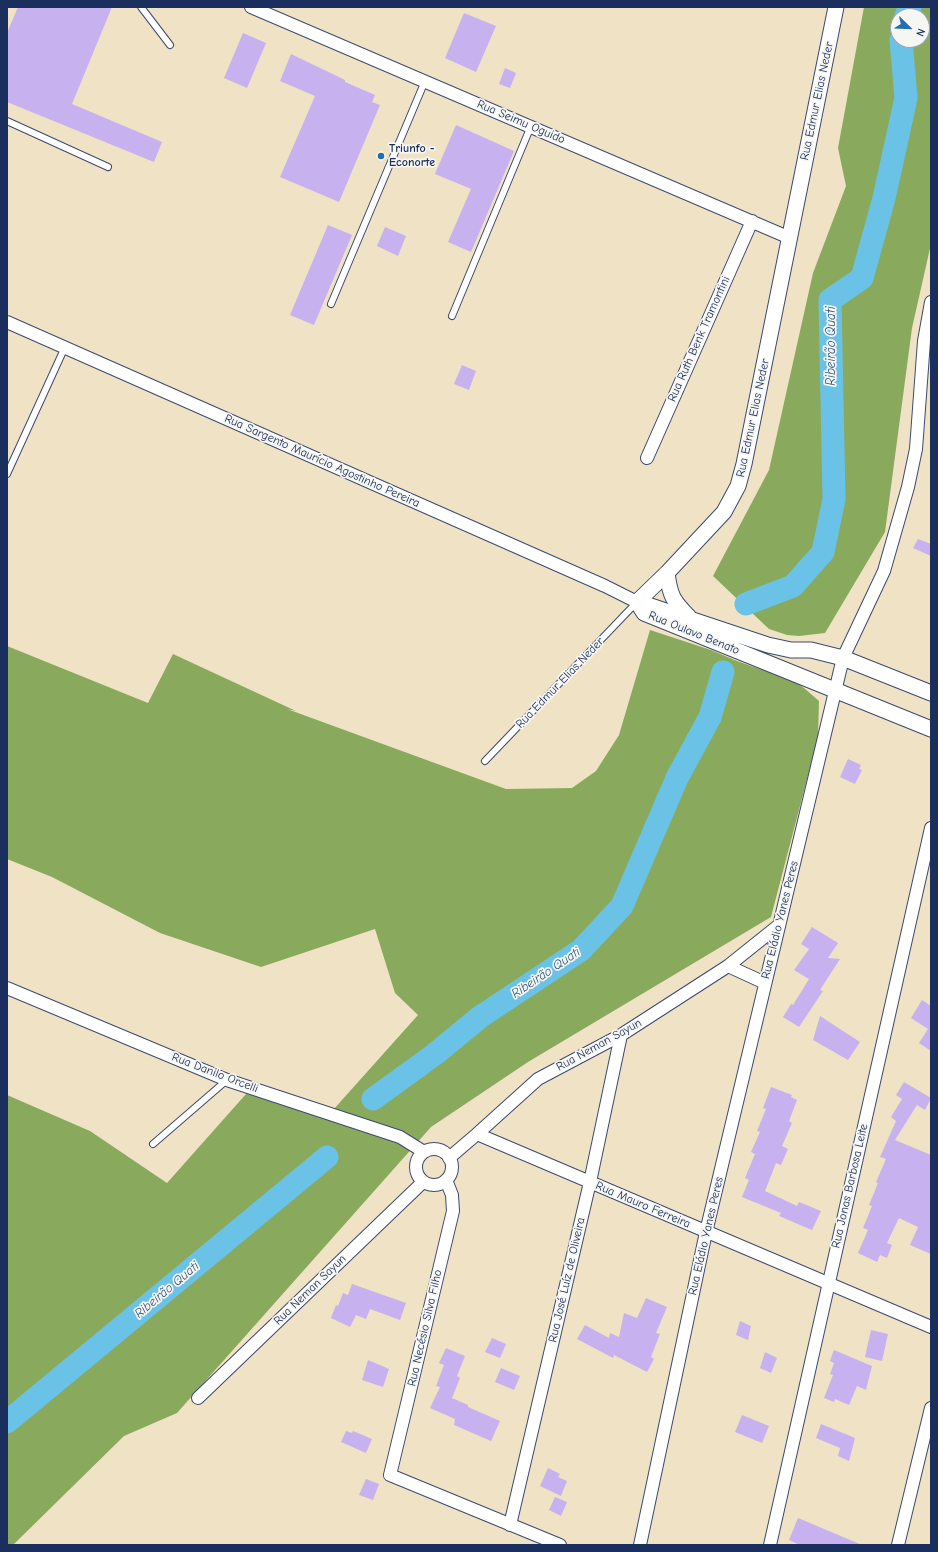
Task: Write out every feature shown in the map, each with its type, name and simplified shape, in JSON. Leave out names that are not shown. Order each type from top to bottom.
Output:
[{"type":"street","name":"Rua Seimu Oguido","points":[[251,7],[790,238]]},
{"type":"street","name":"Rua Edmur Elias Neder","points":[[637,602],[667,573],[724,512],[738,486],[744,464],[836,7]]},
{"type":"street","name":"Rua Ruth Benk Tramontini","points":[[647,458],[752,221]]},
{"type":"street","name":"Rua Eládio Yanes Peres","points":[[640,1545],[706,1232],[843,658],[884,570],[908,487],[916,449],[924,341],[931,302]]},
{"type":"street","name":"Rua Sargento Maurício Agostinho Pereira","points":[[7,322],[605,586],[637,602]]},
{"type":"street","points":[[667,573],[669,593],[678,606],[692,619]]},
{"type":"street","name":"Rua Oulavo Benato","points":[[637,602],[649,604],[768,645],[791,650],[811,650],[843,658],[931,693]]},
{"type":"street","name":"Rua Oulavo Benato","points":[[637,602],[644,613],[931,729]]},
{"type":"street","name":"Rua Jonas Barbosa Leite","points":[[770,1545],[931,828]]},
{"type":"street","name":"Rua Neman Sayun","points":[[477,1134],[538,1078],[621,1035],[728,966],[778,926]]},
{"type":"street","points":[[728,966],[765,983]]},
{"type":"street","name":"Rua Danilo Orcelli","points":[[7,988],[227,1080],[400,1137],[424,1152]]},
{"type":"street","name":"Rua José Luíz de Oliveira","points":[[510,1525],[590,1182],[621,1035]]},
{"type":"street","points":[[449,1158],[477,1134]]},
{"type":"street","name":"Rua Mauro Ferreira","points":[[477,1134],[931,1327]]},
{"type":"street","points":[[435,1149],[440,1150],[449,1158],[452,1168],[446,1180],[434,1186],[423,1182],[416,1173],[416,1162],[424,1152],[435,1149]]},
{"type":"street","name":"Rua Necésio Silva Filho","points":[[446,1180],[452,1195],[453,1211],[390,1475],[510,1525]]},
{"type":"street","name":"Rua Neman Sayun","points":[[198,1398],[423,1182]]},
{"type":"street","points":[[898,1545],[931,1408]]},
{"type":"street","points":[[510,1525],[560,1545]]},
{"type":"lane","points":[[141,7],[170,45]]},
{"type":"lane","points":[[331,304],[426,81]]},
{"type":"lane","points":[[7,121],[108,167]]},
{"type":"lane","points":[[452,316],[531,126]]},
{"type":"lane","points":[[7,474],[65,347]]},
{"type":"lane","name":"Rua Edmur Elias Neder","points":[[485,761],[637,602]]},
{"type":"lane","points":[[153,1144],[227,1080]]},
{"type":"green space","points":[[864,7],[931,7],[931,244],[912,328],[885,532],[825,633],[799,636],[787,635],[769,629],[713,576],[769,470],[813,273],[846,186],[838,148]]},
{"type":"green space","points":[[650,630],[711,650],[737,661],[797,682],[819,701],[818,737],[771,917],[528,1062],[431,1127],[177,1413],[124,1436],[13,1545],[7,1545],[7,1095],[90,1131],[167,1183],[254,1085],[325,1119],[418,1015],[395,993],[375,929],[261,967],[160,933],[52,877],[7,859],[7,646],[148,703],[173,654],[296,711],[287,709],[506,789],[572,788],[596,771],[619,735]]},
{"type":"building","points":[[18,7],[112,7],[72,104],[162,142],[154,162],[7,102],[7,33]]},
{"type":"building","points":[[464,13],[496,26],[476,72],[445,58]]},
{"type":"building","points":[[243,33],[266,43],[247,88],[224,78]]},
{"type":"building","points":[[291,54],[345,80],[345,82],[375,95],[372,102],[380,105],[339,202],[280,177],[315,96],[280,81]]},
{"type":"building","points":[[505,68],[516,73],[510,88],[499,84]]},
{"type":"building","points":[[456,125],[514,151],[471,252],[448,242],[471,189],[435,174]]},
{"type":"building","points":[[328,225],[352,235],[314,325],[290,315]]},
{"type":"building","points":[[385,227],[406,236],[398,256],[377,246]]},
{"type":"building","points":[[462,365],[476,371],[469,390],[454,384]]},
{"type":"building","points":[[918,539],[931,544],[931,556],[913,548]]},
{"type":"building","points":[[848,759],[861,765],[859,769],[862,770],[855,784],[840,777]]},
{"type":"building","points":[[812,927],[838,943],[828,958],[840,959],[820,990],[823,991],[799,1027],[783,1017],[791,1004],[793,1005],[809,979],[794,970],[809,949],[801,944]]},
{"type":"building","points":[[922,1000],[931,1006],[931,1051],[919,1043],[928,1029],[911,1018]]},
{"type":"building","points":[[820,1016],[860,1042],[848,1060],[813,1040]]},
{"type":"building","points":[[904,1082],[931,1098],[925,1110],[917,1105],[895,1140],[931,1155],[931,1254],[910,1245],[918,1227],[899,1218],[887,1243],[892,1245],[887,1258],[880,1255],[877,1262],[858,1253],[868,1230],[863,1228],[872,1206],[869,1205],[878,1183],[876,1182],[886,1159],[880,1157],[896,1121],[891,1117],[902,1099],[896,1095]]},
{"type":"building","points":[[771,1087],[792,1095],[791,1097],[797,1100],[789,1121],[792,1123],[782,1146],[788,1149],[781,1165],[776,1163],[765,1191],[797,1206],[799,1202],[821,1211],[812,1230],[779,1216],[781,1213],[742,1197],[749,1180],[745,1178],[755,1154],[751,1152],[760,1132],[757,1131],[766,1109],[763,1108]]},
{"type":"building","points":[[352,1284],[406,1303],[400,1320],[370,1309],[366,1319],[356,1315],[350,1327],[331,1318],[343,1293],[348,1295]]},
{"type":"building","points":[[646,1298],[667,1307],[656,1333],[660,1334],[651,1357],[654,1359],[647,1372],[614,1355],[613,1358],[577,1339],[585,1325],[609,1338],[610,1333],[619,1337],[624,1313],[637,1318]]},
{"type":"building","points":[[740,1321],[751,1326],[748,1340],[736,1335]]},
{"type":"building","points":[[871,1330],[888,1334],[882,1361],[865,1357]]},
{"type":"building","points":[[492,1338],[506,1344],[500,1358],[485,1352]]},
{"type":"building","points":[[446,1348],[465,1356],[457,1376],[460,1378],[452,1398],[468,1405],[468,1407],[500,1421],[491,1441],[454,1425],[455,1419],[430,1408],[440,1387],[436,1386],[444,1365],[439,1363]]},
{"type":"building","points":[[834,1350],[872,1366],[866,1390],[857,1386],[849,1405],[835,1399],[834,1402],[824,1398],[833,1375],[830,1374],[834,1363],[830,1361]]},
{"type":"building","points":[[765,1352],[777,1358],[771,1373],[760,1368]]},
{"type":"building","points":[[368,1360],[389,1369],[383,1387],[362,1380]]},
{"type":"building","points":[[501,1368],[520,1376],[514,1390],[495,1382]]},
{"type":"building","points":[[742,1415],[769,1426],[762,1443],[735,1432]]},
{"type":"building","points":[[821,1424],[855,1438],[849,1461],[838,1456],[840,1448],[816,1438]]},
{"type":"building","points":[[346,1431],[352,1433],[353,1431],[372,1439],[366,1453],[341,1442]]},
{"type":"building","points":[[548,1468],[560,1474],[558,1477],[567,1481],[561,1496],[540,1486]]},
{"type":"building","points":[[366,1479],[379,1484],[373,1500],[359,1495]]},
{"type":"building","points":[[555,1497],[567,1502],[561,1516],[549,1510]]},
{"type":"building","points":[[798,1518],[862,1545],[800,1545],[789,1540]]},
{"type":"waterway","name":"Ribeirão Quati","points":[[746,604],[793,586],[823,552],[834,499],[830,300],[862,278],[884,198],[906,98],[902,48]]},
{"type":"waterway","name":"Ribeirão Quati","points":[[373,1099],[435,1054],[480,1017],[581,950],[622,906],[677,778],[710,717],[723,672]]},
{"type":"waterway","name":"Ribeirão Quati","points":[[7,1422],[327,1157]]},
{"type":"place","name":"Triunfo - Econorte","points":[[381,156]]}]
